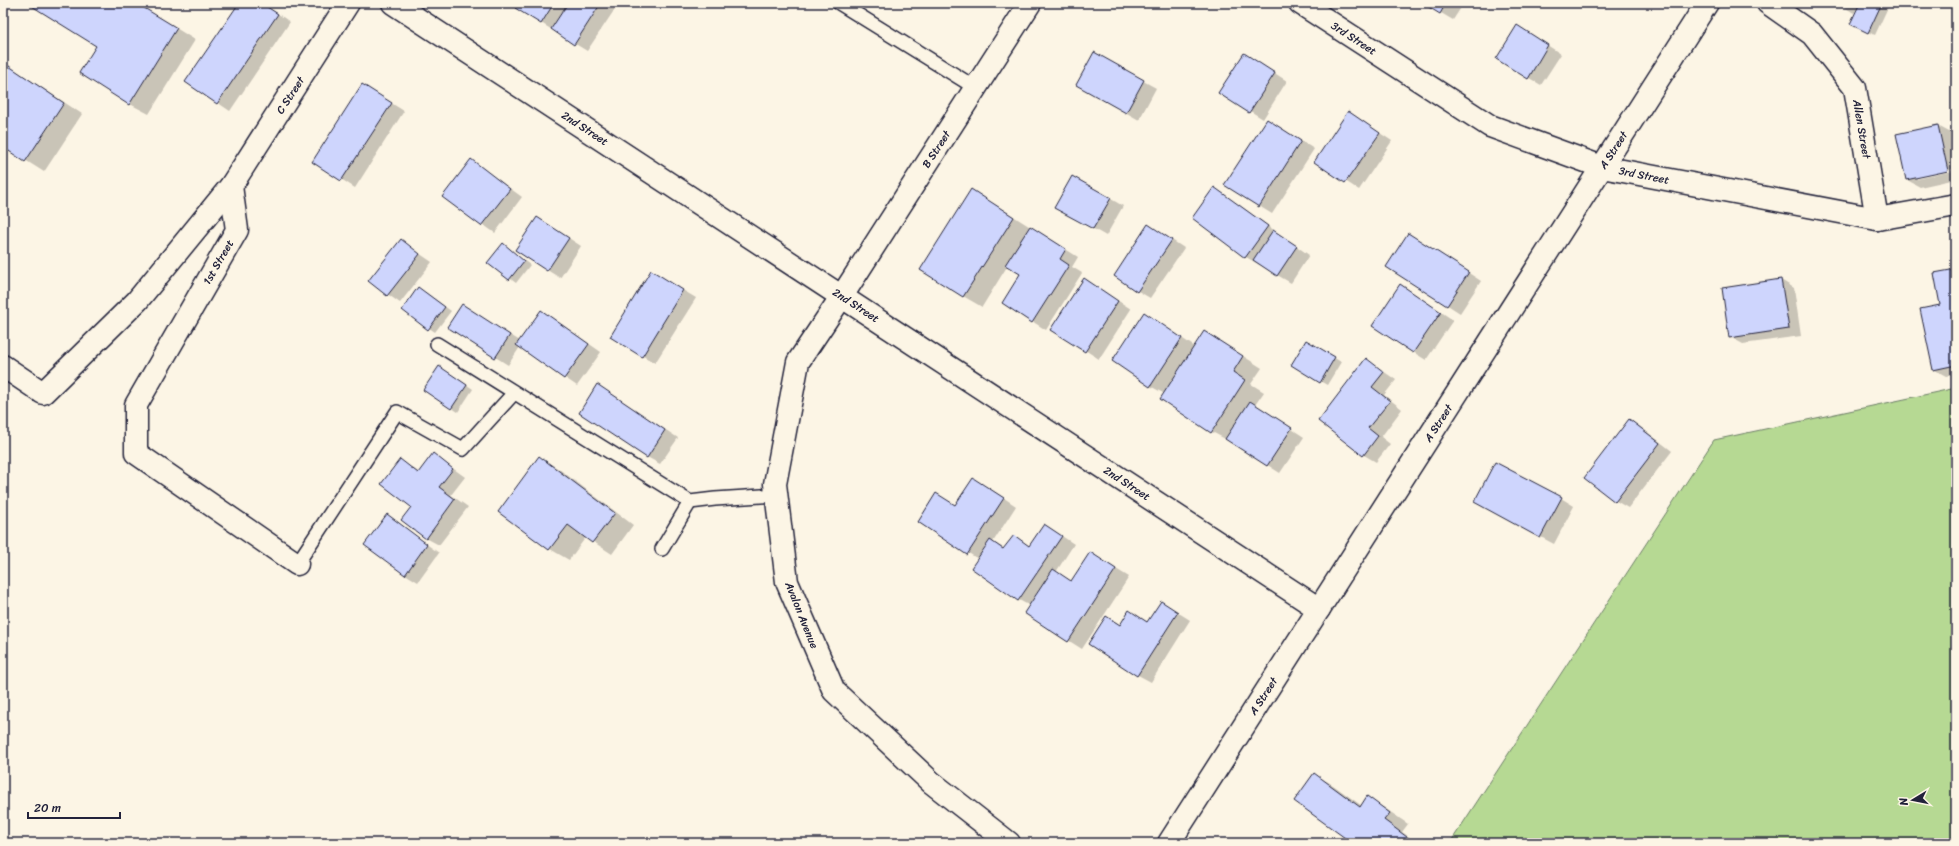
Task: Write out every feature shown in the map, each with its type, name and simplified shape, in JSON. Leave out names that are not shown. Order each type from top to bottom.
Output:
[{"type":"street","name":"C Street","points":[[231,186],[348,3]]},
{"type":"street","name":"2nd Street","points":[[393,3],[1319,609]]},
{"type":"street","name":"B Street","points":[[842,296],[1030,3]]},
{"type":"street","name":"3rd Street","points":[[1300,3],[1490,126],[1602,167],[1877,219],[1956,205]]},
{"type":"street","name":"A Street","points":[[1169,843],[1708,3]]},
{"type":"street","name":"Allen Street","points":[[1768,3],[1812,34],[1854,88],[1877,219]]},
{"type":"street","points":[[3,366],[44,393],[137,301],[231,186]]},
{"type":"street","name":"1st Street","points":[[231,186],[236,230],[136,405],[136,453],[297,564]]},
{"type":"street","name":"Avalon Avenue","points":[[842,296],[798,362],[775,484],[787,582],[834,691],[931,782],[1009,843]]},
{"type":"lane","points":[[839,3],[976,88]]},
{"type":"lane","points":[[437,344],[690,502],[776,495]]},
{"type":"lane","points":[[297,564],[396,412],[463,449],[514,393]]},
{"type":"lane","points":[[662,549],[690,502]]},
{"type":"green space","points":[[1956,388],[1956,843],[1450,843],[1714,440]]},
{"type":"building","points":[[27,3],[136,3],[177,28],[129,105],[79,73],[96,46]]},
{"type":"building","points":[[239,3],[261,3],[278,14],[217,104],[185,82]]},
{"type":"building","points":[[518,3],[554,3],[541,24],[515,8]]},
{"type":"building","points":[[568,3],[601,3],[574,45],[551,29]]},
{"type":"building","points":[[1422,3],[1446,3],[1440,14]]},
{"type":"building","points":[[1860,3],[1882,3],[1868,33],[1850,24]]},
{"type":"building","points":[[1517,25],[1548,45],[1528,79],[1496,59]]},
{"type":"building","points":[[1094,52],[1144,80],[1126,113],[1076,85]]},
{"type":"building","points":[[1244,53],[1275,73],[1249,113],[1218,93]]},
{"type":"building","points":[[3,62],[64,103],[25,162],[3,147]]},
{"type":"building","points":[[362,84],[392,103],[341,181],[312,162]]},
{"type":"building","points":[[1348,111],[1380,133],[1345,183],[1314,162]]},
{"type":"building","points":[[1267,119],[1301,141],[1259,207],[1224,185]]},
{"type":"building","points":[[1938,125],[1948,171],[1906,180],[1896,134]]},
{"type":"building","points":[[471,159],[510,189],[481,226],[442,197]]},
{"type":"building","points":[[1072,176],[1111,198],[1093,229],[1054,208]]},
{"type":"building","points":[[1214,187],[1268,226],[1245,258],[1192,218]]},
{"type":"building","points":[[971,189],[1014,217],[963,297],[920,270]]},
{"type":"building","points":[[537,217],[569,238],[547,271],[515,250]]},
{"type":"building","points":[[1148,224],[1172,240],[1137,292],[1114,276]]},
{"type":"building","points":[[1030,226],[1066,249],[1060,259],[1069,265],[1032,323],[1002,303],[1020,274],[1005,265]]},
{"type":"building","points":[[1273,230],[1297,246],[1277,276],[1253,260]]},
{"type":"building","points":[[1408,233],[1469,272],[1447,306],[1386,267]]},
{"type":"building","points":[[401,239],[420,254],[387,296],[368,281]]},
{"type":"building","points":[[503,243],[524,261],[509,280],[487,263]]},
{"type":"building","points":[[1956,269],[1956,365],[1933,370],[1920,309],[1940,305],[1934,273]]},
{"type":"building","points":[[651,270],[683,290],[642,357],[610,337]]},
{"type":"building","points":[[1084,278],[1118,301],[1085,352],[1050,330]]},
{"type":"building","points":[[1781,279],[1789,329],[1729,338],[1722,288]]},
{"type":"building","points":[[1400,284],[1441,312],[1413,353],[1372,326]]},
{"type":"building","points":[[418,287],[445,307],[428,330],[402,310]]},
{"type":"building","points":[[462,304],[510,335],[495,358],[447,327]]},
{"type":"building","points":[[541,310],[589,344],[564,379],[516,345]]},
{"type":"building","points":[[1144,312],[1182,338],[1150,387],[1112,361]]},
{"type":"building","points":[[1204,331],[1243,356],[1233,372],[1245,380],[1211,433],[1160,399]]},
{"type":"building","points":[[1306,340],[1335,357],[1320,383],[1291,365]]},
{"type":"building","points":[[1366,358],[1384,372],[1372,387],[1390,401],[1368,428],[1378,436],[1363,456],[1318,421]]},
{"type":"building","points":[[439,366],[467,385],[451,409],[423,390]]},
{"type":"building","points":[[597,384],[665,430],[647,458],[579,413]]},
{"type":"building","points":[[1250,401],[1292,428],[1267,466],[1225,439]]},
{"type":"building","points":[[1629,419],[1660,443],[1615,502],[1584,478]]},
{"type":"building","points":[[433,453],[453,469],[439,487],[455,499],[426,539],[401,520],[411,507],[381,484],[400,459],[418,473]]},
{"type":"building","points":[[539,456],[615,513],[592,543],[568,525],[549,550],[498,512]]},
{"type":"building","points":[[1495,462],[1562,497],[1540,538],[1474,502]]},
{"type":"building","points":[[973,478],[1004,498],[967,555],[918,522],[936,493],[955,505]]},
{"type":"building","points":[[387,514],[427,544],[405,575],[364,545]]},
{"type":"building","points":[[1044,524],[1062,536],[1018,601],[971,568],[990,540],[1003,549],[1014,535],[1029,546]]},
{"type":"building","points":[[1090,552],[1116,569],[1068,642],[1024,613],[1053,569],[1071,581]]},
{"type":"building","points":[[1161,601],[1178,612],[1137,676],[1088,644],[1106,616],[1120,625],[1129,610],[1147,622]]},
{"type":"building","points":[[1314,773],[1360,807],[1367,796],[1390,813],[1384,820],[1415,843],[1352,843],[1294,801]]}]
